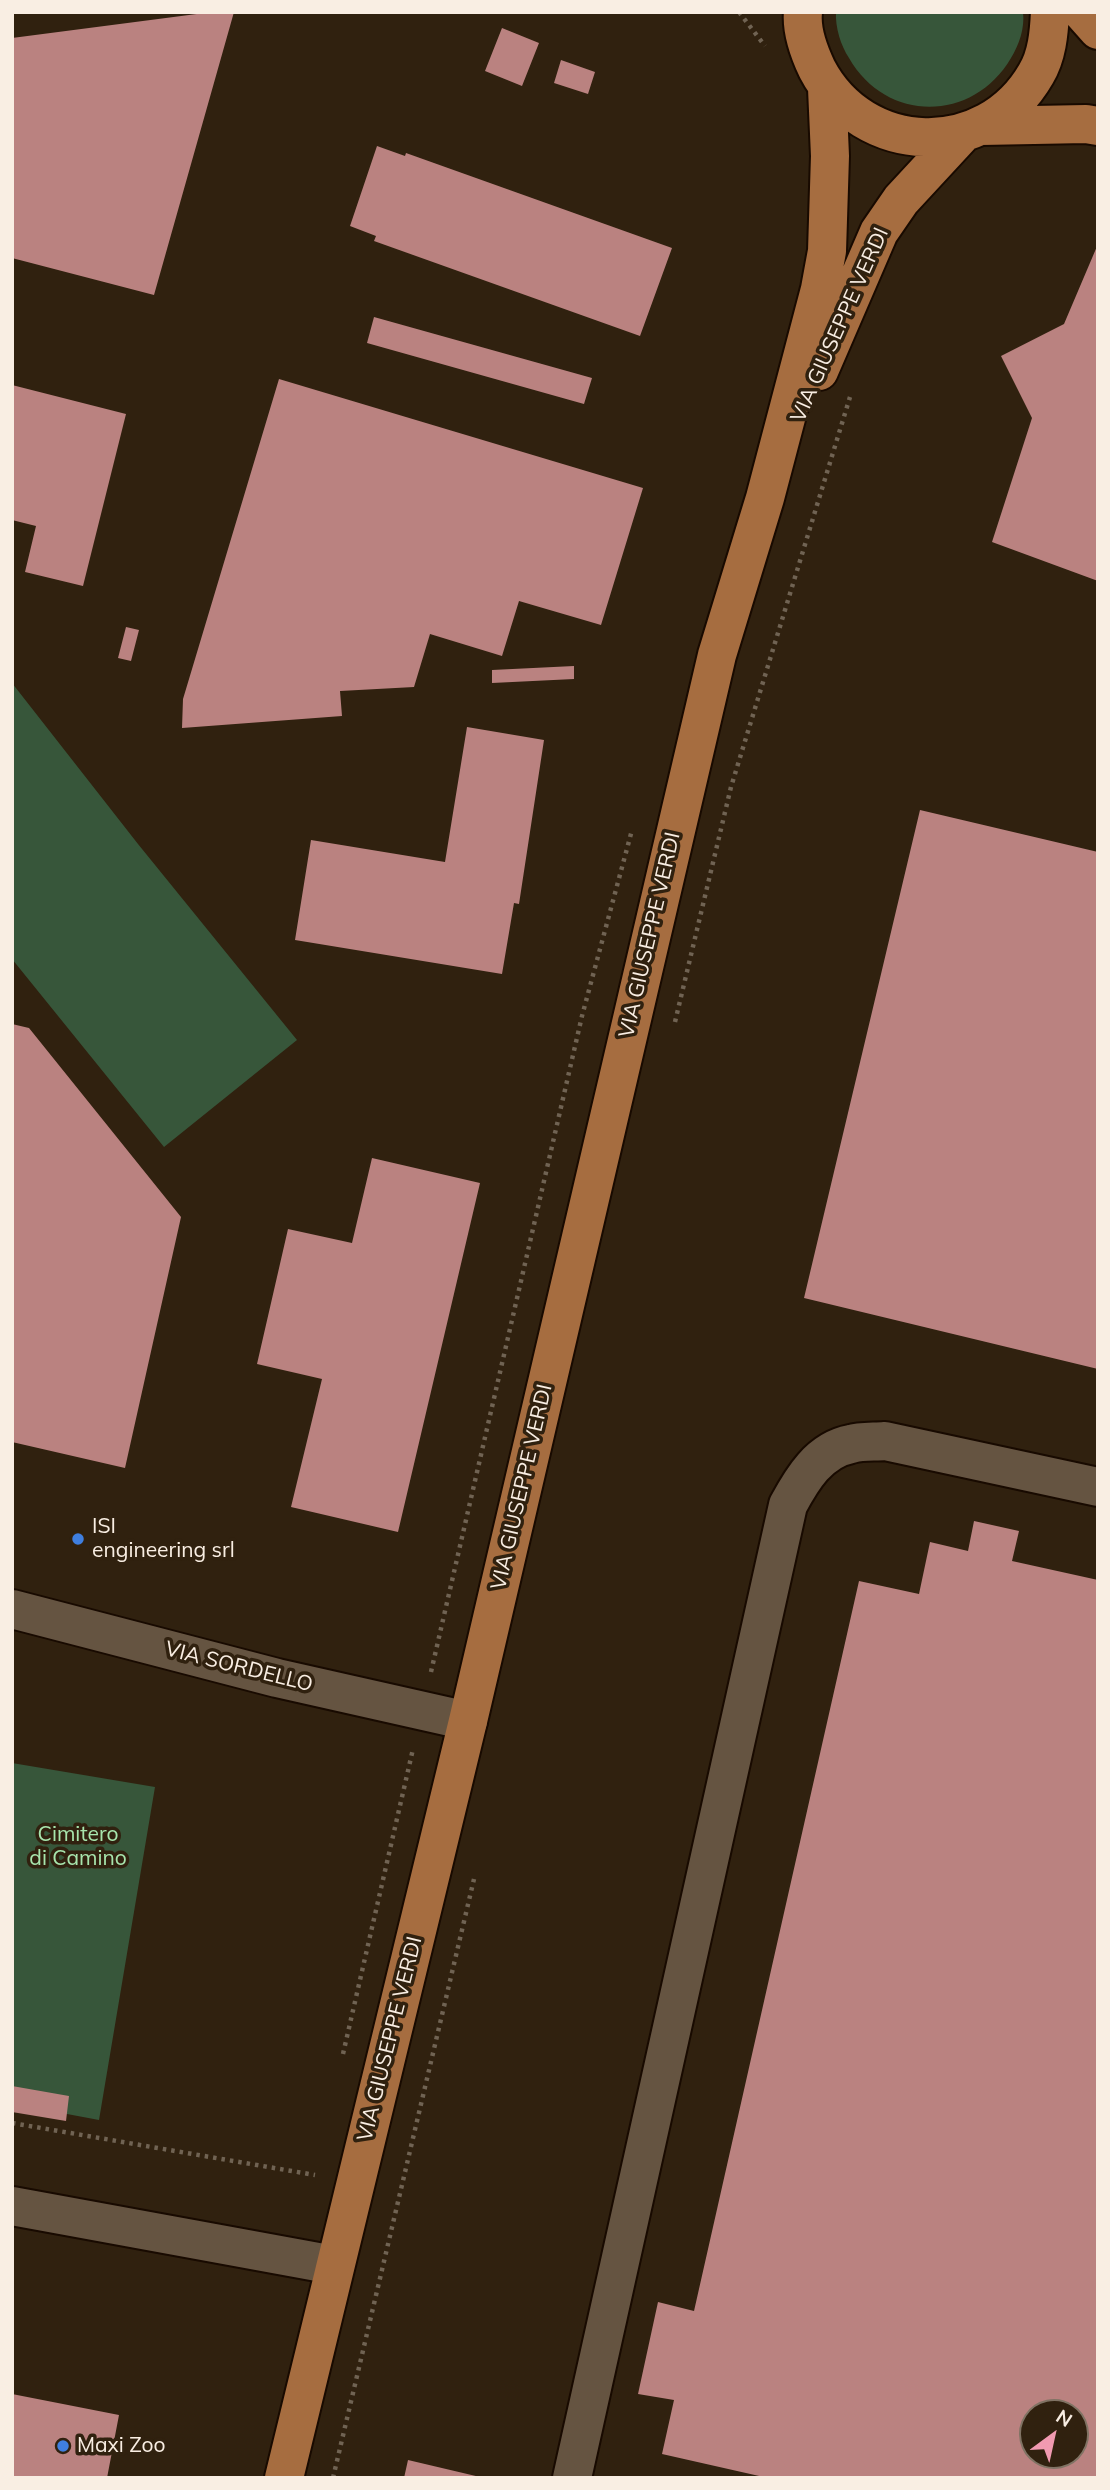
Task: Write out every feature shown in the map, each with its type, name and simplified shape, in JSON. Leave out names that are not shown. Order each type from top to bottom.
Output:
[{"type":"main road","points":[[772,12],[809,52],[827,88],[855,115],[888,132],[926,138],[972,129],[1086,124],[1098,126]]},
{"type":"main road","points":[[803,12],[809,52]]},
{"type":"main road","points":[[972,129],[1013,104],[1037,74],[1049,38],[1050,12]]},
{"type":"main road","points":[[1082,12],[1098,30]]},
{"type":"main road","name":"VIA GIUSEPPE VERDI","points":[[284,2478],[468,1721],[713,668],[765,498],[820,289],[827,250],[830,156],[827,88]]},
{"type":"main road","name":"VIA GIUSEPPE VERDI","points":[[765,498],[879,232],[901,200],[972,129]]},
{"type":"lane","points":[[572,2478],[785,1519],[802,1478],[821,1458],[849,1444],[885,1441],[1098,1487]]},
{"type":"lane","name":"VIA SORDELLO","points":[[12,1609],[277,1678],[468,1721]]},
{"type":"lane","points":[[12,2206],[334,2265]]},
{"type":"path","points":[[674,1029],[731,787],[852,390]]},
{"type":"path","points":[[333,2478],[475,1875]]},
{"type":"path","points":[[12,2123],[315,2175]]},
{"type":"green space","points":[[836,12],[1023,12],[1023,24],[1014,53],[995,79],[975,95],[953,104],[930,107],[906,104],[885,95],[865,79],[843,48]]},
{"type":"green space","points":[[12,683],[297,1040],[164,1147],[12,959]]},
{"type":"green space","name":"Cimitero di Camino","points":[[12,1763],[155,1787],[99,2120],[67,2114],[12,2112]]},
{"type":"building","points":[[212,12],[234,12],[154,295],[12,258],[12,38]]},
{"type":"building","points":[[502,28],[539,43],[522,86],[485,71]]},
{"type":"building","points":[[561,60],[595,72],[588,94],[554,83]]},
{"type":"building","points":[[377,146],[405,156],[406,153],[672,248],[640,336],[374,241],[376,236],[350,226]]},
{"type":"building","points":[[1098,244],[1098,581],[992,542],[1032,418],[1001,356],[1064,324]]},
{"type":"building","points":[[374,317],[592,378],[584,404],[367,343]]},
{"type":"building","points":[[279,379],[643,488],[601,625],[519,601],[502,656],[430,634],[414,687],[340,691],[342,716],[182,728],[183,699]]},
{"type":"building","points":[[12,385],[126,414],[83,586],[25,572],[36,526],[12,520]]},
{"type":"building","points":[[126,627],[139,630],[131,661],[118,658]]},
{"type":"building","points":[[574,666],[574,679],[492,683],[492,670]]},
{"type":"building","points":[[467,727],[544,740],[519,904],[514,903],[502,974],[295,940],[311,840],[445,862]]},
{"type":"building","points":[[920,810],[1098,852],[1098,1369],[804,1298]]},
{"type":"building","points":[[12,1024],[29,1028],[181,1217],[125,1468],[12,1442]]},
{"type":"building","points":[[372,1158],[480,1183],[398,1532],[291,1507],[322,1379],[257,1364],[288,1229],[352,1243]]},
{"type":"building","points":[[974,1521],[1019,1531],[1012,1561],[1098,1580],[1098,2478],[768,2478],[662,2454],[674,2400],[638,2394],[658,2302],[694,2311],[859,1581],[919,1594],[930,1542],[968,1551]]},
{"type":"building","points":[[12,2086],[69,2096],[66,2121],[12,2112]]},
{"type":"building","name":"Maxi Zoo","points":[[12,2394],[119,2415],[107,2478],[12,2478]]},
{"type":"building","points":[[408,2460],[480,2477],[480,2478],[404,2478]]},
{"type":"place","name":"ISI engineering srl","points":[[78,1539]]},
{"type":"place","name":"Maxi Zoo","points":[[63,2446]]}]
